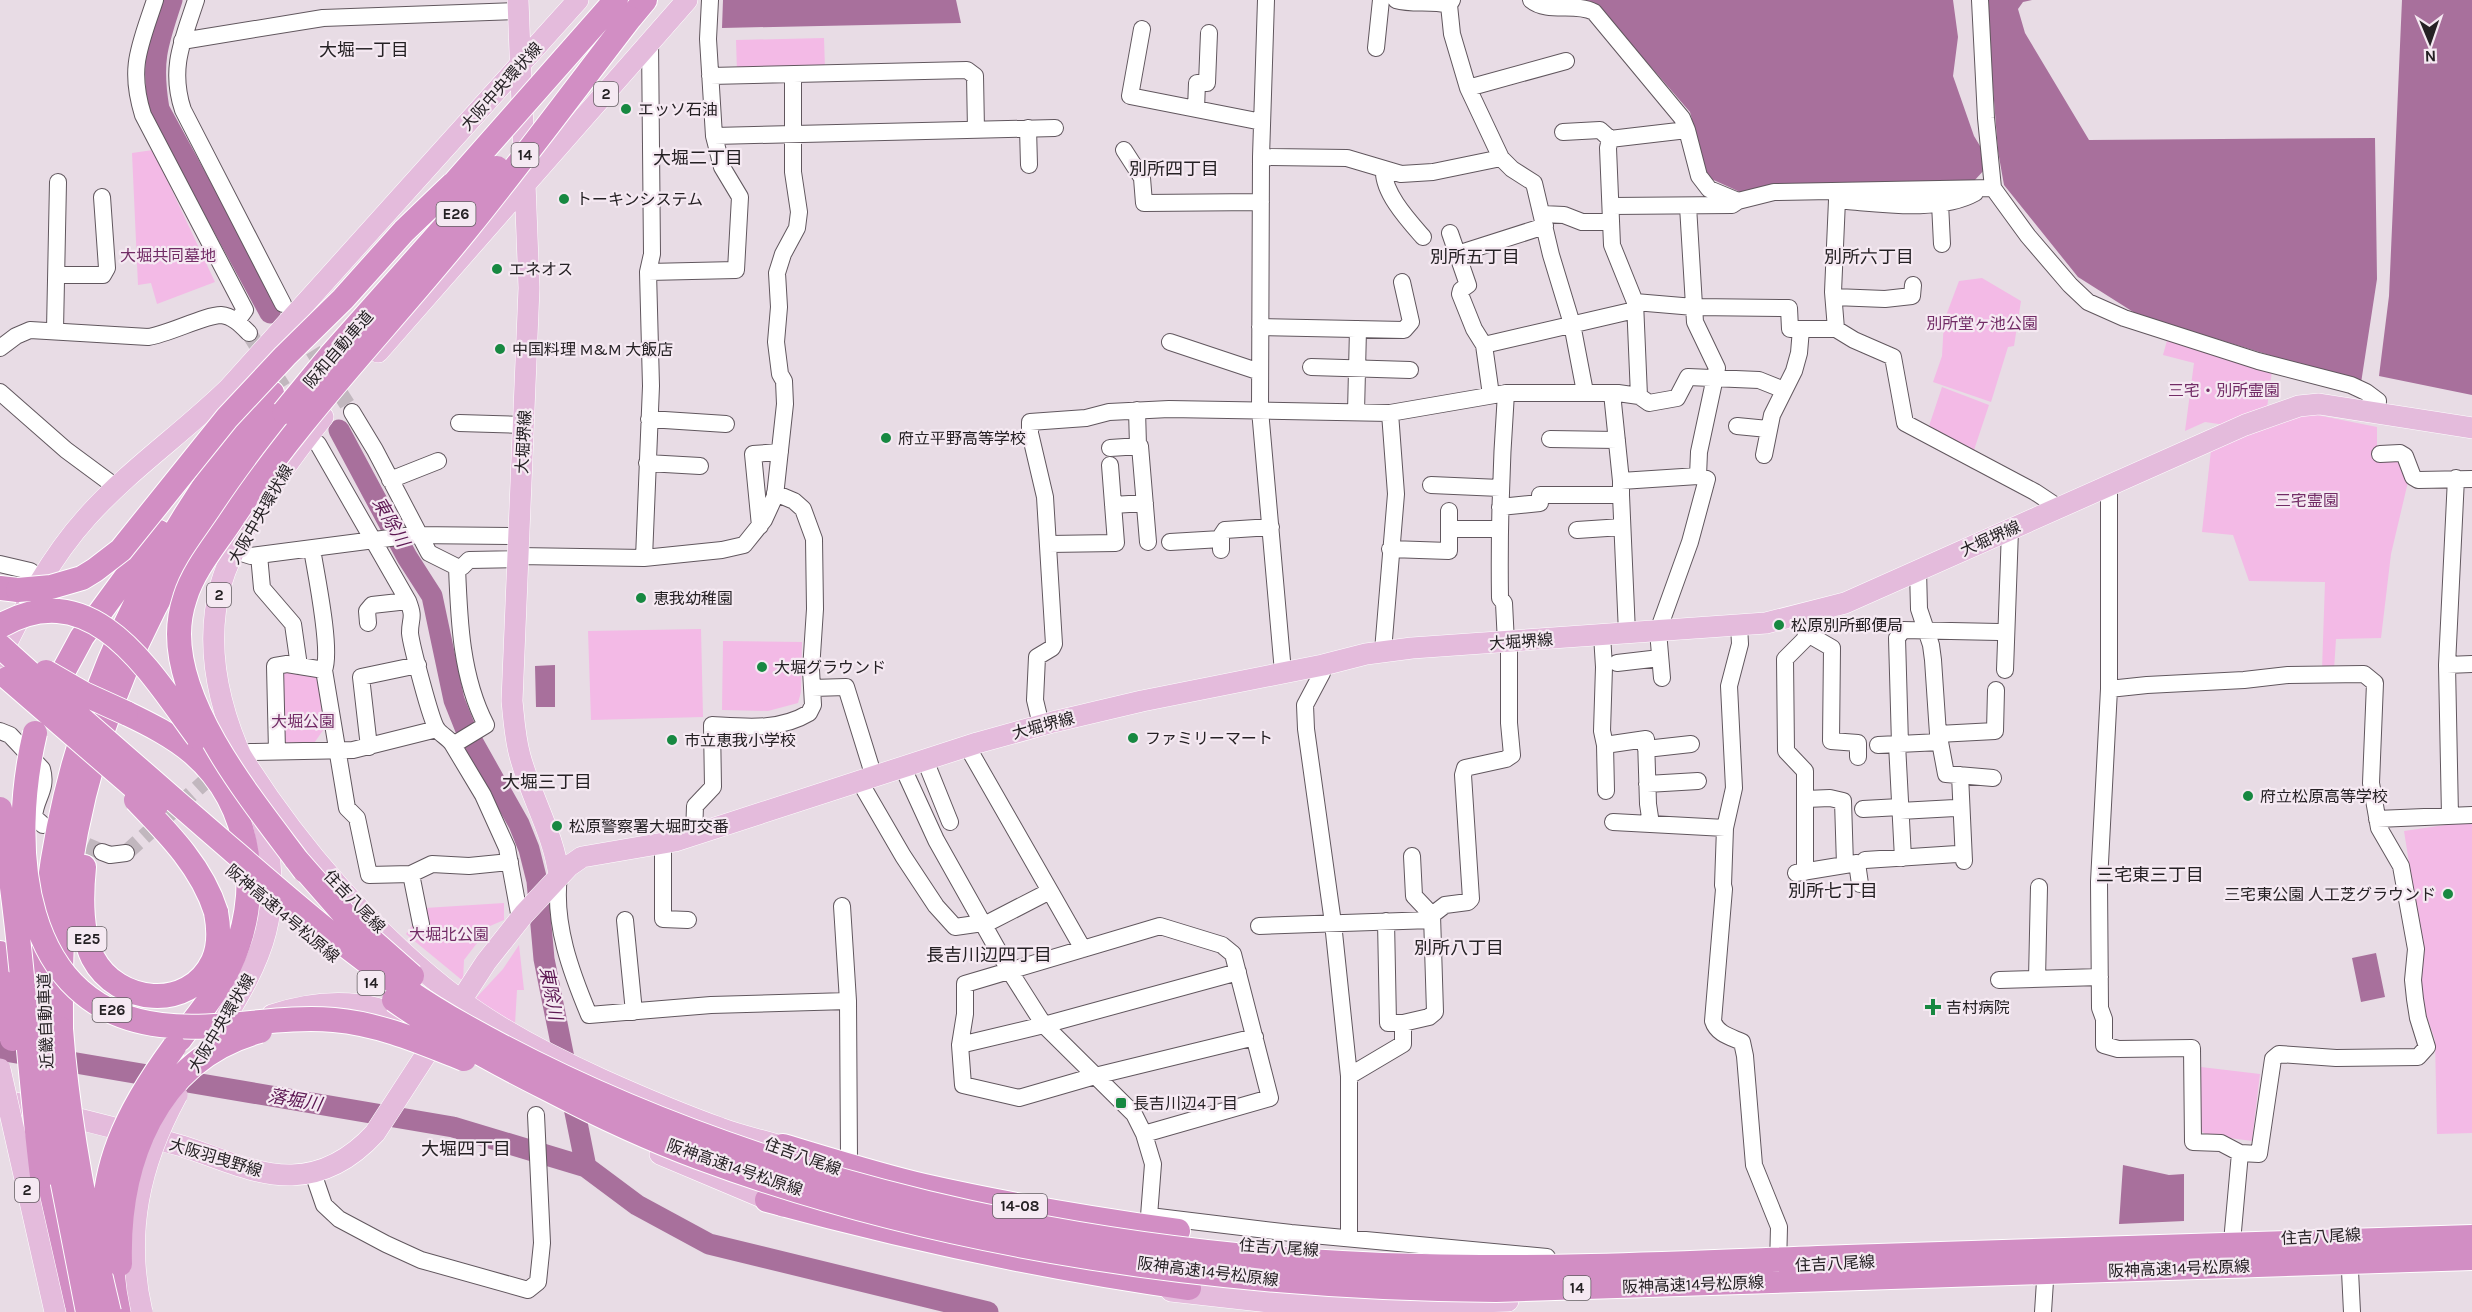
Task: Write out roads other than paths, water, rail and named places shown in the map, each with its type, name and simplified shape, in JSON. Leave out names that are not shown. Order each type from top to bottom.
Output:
[{"type":"highway","name":"阪和自動車道","points":[[99,731],[126,667],[167,581],[278,403],[453,184],[630,6]]},
{"type":"highway","name":"阪和自動車道","points":[[99,731],[107,665],[146,581],[190,507],[233,442],[330,356],[630,6]]},
{"type":"highway","name":"14","points":[[305,871],[222,754],[194,704],[183,671],[180,652],[179,632],[185,597],[193,580],[238,508],[293,435],[465,232],[630,6]]},
{"type":"highway","name":"E26","points":[[0,588],[18,590],[51,587],[81,578],[109,560],[132,538],[227,418],[343,299],[404,231],[453,184]]},
{"type":"highway","name":"E26","points":[[233,442],[142,554],[82,637],[47,702],[35,733],[24,808],[25,872],[31,909],[48,949],[70,980],[84,993],[112,1011],[128,1018],[160,1025],[202,1026],[294,1020],[363,1023],[400,1034],[585,1108]]},
{"type":"highway","name":"14","points":[[0,626],[36,613],[72,613],[97,623],[121,640],[141,660],[270,831],[351,922],[391,959],[442,1000],[529,1051]]},
{"type":"highway","points":[[0,639],[66,685],[99,731]]},
{"type":"highway","points":[[0,646],[99,731]]},
{"type":"highway","points":[[3,669],[99,731],[175,739],[207,766],[220,782],[238,818],[248,858],[248,906],[237,950],[217,988],[136,1105],[121,1135],[110,1167],[105,1200],[105,1230],[120,1312]]},
{"type":"highway","name":"E25","points":[[3,669],[27,700],[147,811],[200,874],[216,912],[218,938],[213,961],[198,980],[175,993],[151,997],[128,992],[105,975],[93,958],[83,917],[83,876],[88,824],[99,731]]},
{"type":"highway","name":"近畿自動車道","points":[[99,731],[62,810],[48,893],[43,967],[76,1165],[109,1312]]},
{"type":"highway","name":"阪神高速14号松原線","points":[[99,731],[338,939],[419,998],[462,1025],[529,1051],[638,1109],[704,1135],[843,1181],[1036,1225],[1183,1248],[1333,1262],[1415,1278],[1596,1266],[2472,1237]]},
{"type":"highway","name":"阪神高速14号松原線","points":[[99,731],[295,924],[380,990],[454,1040],[585,1108],[696,1156],[769,1182],[927,1224],[1014,1243],[1179,1269],[1256,1278],[1415,1278],[1582,1288],[2472,1258]]},
{"type":"highway","points":[[0,809],[18,922],[30,1081],[42,1176]]},
{"type":"highway","points":[[0,953],[16,1063],[62,1260],[79,1312]]},
{"type":"highway","name":"E26","points":[[127,1312],[120,1264],[122,1215],[138,1145],[161,1100],[183,1075],[223,1044],[245,1035],[278,1027],[331,1020]]},
{"type":"highway","name":"近畿自動車道","points":[[52,1029],[52,1128],[88,1312]]},
{"type":"highway","name":"14-08","points":[[783,1146],[857,1163],[989,1200],[1085,1218],[1265,1241],[1415,1278]]},
{"type":"highway","points":[[767,1200],[965,1250],[1189,1288],[1263,1295],[1332,1294],[1415,1278]]},
{"type":"main road","name":"大阪中央環状線","points":[[3,669],[42,579],[59,551],[86,518],[140,464],[202,415],[229,388],[578,0]]},
{"type":"main road","name":"大阪中央環状線","points":[[142,1312],[134,1263],[135,1224],[142,1182],[156,1136],[188,1077],[248,981],[264,943],[268,925],[271,874],[266,836],[252,782],[235,756],[217,681],[213,650],[215,618],[221,583],[235,551],[297,451],[346,388],[687,0]]},
{"type":"main road","name":"大堀堺線","points":[[518,5],[529,288],[512,701],[520,758],[556,857],[556,880]]},
{"type":"main road","name":"大堀堺線","points":[[461,1001],[486,962],[522,916],[582,856],[663,843],[694,835],[968,746],[1041,725],[1142,701],[1383,651],[1781,620],[1805,623],[1918,570],[2245,425],[2299,406],[2319,404],[2472,428]]},
{"type":"main road","name":"住吉八尾線","points":[[235,756],[274,808],[336,882],[406,953],[461,1001],[529,1051],[721,1129],[783,1146],[849,1173],[983,1206],[1146,1234],[1282,1250],[1349,1245],[1596,1272],[1778,1266],[2231,1240],[2472,1229]]},
{"type":"main road","name":"大阪羽曳野線","points":[[0,1099],[183,1146],[272,1174],[313,1173],[346,1159],[362,1147],[375,1132],[461,1001]]},
{"type":"main road","name":"住吉八尾線","points":[[188,1077],[228,1038],[244,1027],[290,1009],[314,1004],[361,1004],[385,1010],[438,1038],[544,1108],[614,1133],[767,1200],[831,1223],[954,1253],[1178,1292],[1269,1302],[1340,1307],[2232,1274],[2472,1268]]},
{"type":"main road","name":"2","points":[[0,1069],[55,1312]]},
{"type":"main road","points":[[1340,1307],[1349,1245]]},
{"type":"street","points":[[0,348],[16,336],[30,330],[148,337],[222,315],[243,327],[245,310],[143,115],[136,92],[135,76],[139,50],[154,0]]},
{"type":"street","points":[[196,0],[176,62],[177,92],[183,110],[283,304]]},
{"type":"street","points":[[648,272],[736,270],[740,197],[722,167],[714,136],[708,39],[711,0]]},
{"type":"street","points":[[1266,0],[1261,157],[1260,410],[1283,672]]},
{"type":"street","points":[[1376,48],[1381,0]]},
{"type":"street","points":[[1396,0],[1451,2],[1452,34],[1468,88],[1501,158],[1512,169],[1534,183],[1572,324],[1585,392]]},
{"type":"street","points":[[1531,0],[1551,7],[1587,8],[1594,12],[1682,118],[1688,130],[1699,176],[1709,189],[1735,203],[1774,192],[1940,202],[1963,198],[1989,188]]},
{"type":"street","points":[[1980,0],[1989,188],[2070,285],[2088,302],[2124,318],[2258,361],[2367,392],[2378,401],[2378,414]]},
{"type":"street","points":[[182,41],[323,18],[518,5]]},
{"type":"street","points":[[1142,29],[1130,96],[1262,123]]},
{"type":"street","points":[[1196,109],[1197,83],[1207,83],[1209,33]]},
{"type":"street","points":[[644,558],[649,419],[648,272],[652,254],[650,40]]},
{"type":"street","points":[[1468,88],[1566,61]]},
{"type":"street","points":[[710,76],[967,70],[975,76],[976,130]]},
{"type":"street","points":[[235,551],[251,556],[416,535],[518,550],[644,558],[722,550],[744,545],[760,526],[775,493],[780,452],[785,404],[784,381],[780,374],[776,342],[779,307],[777,273],[783,254],[796,228],[799,212],[794,171],[793,75]]},
{"type":"street","points":[[1028,128],[1029,165]]},
{"type":"street","points":[[714,136],[1055,128]]},
{"type":"street","points":[[1563,132],[1600,130],[1610,139],[1688,130]]},
{"type":"street","points":[[1610,139],[1608,148],[1612,245],[1635,306],[1639,396]]},
{"type":"street","points":[[1124,150],[1142,178],[1144,203],[1261,202]]},
{"type":"street","points":[[1261,157],[1347,158],[1401,174],[1433,172],[1501,158]]},
{"type":"street","points":[[1384,169],[1383,178],[1402,213],[1423,237]]},
{"type":"street","points":[[55,330],[58,182]]},
{"type":"street","points":[[1457,254],[1564,214],[1581,222],[1611,214],[1688,206],[1837,200],[1989,188]]},
{"type":"street","points":[[56,275],[103,275],[107,268],[102,197]]},
{"type":"street","points":[[1836,329],[1834,297],[1837,200]]},
{"type":"street","points":[[1940,202],[1942,244]]},
{"type":"street","points":[[1688,206],[1695,322],[1718,368],[1699,452],[1698,476]]},
{"type":"street","points":[[1259,926],[1432,917],[1445,905],[1468,902],[1471,899],[1463,775],[1465,768],[1506,759],[1512,755],[1504,603],[1500,598],[1499,394],[1484,345],[1474,329],[1460,294],[1461,290],[1468,285],[1450,233]]},
{"type":"street","points":[[1260,327],[1404,330],[1411,322],[1402,282]]},
{"type":"street","points":[[1834,297],[1884,299],[1912,296],[1913,285]]},
{"type":"street","points":[[1484,345],[1635,306],[1789,308],[1790,329],[1836,329],[1854,340],[1893,357],[1905,423],[2035,492],[2059,508]]},
{"type":"street","points":[[1356,412],[1358,329]]},
{"type":"street","points":[[1764,455],[1772,415],[1797,362],[1801,329]]},
{"type":"street","points":[[1170,342],[1260,372]]},
{"type":"street","points":[[1311,367],[1410,370]]},
{"type":"street","points":[[1041,725],[1035,700],[1037,657],[1052,648],[1054,644],[1045,497],[1030,433],[1030,422],[1086,418],[1109,412],[1137,410],[1390,413],[1499,394],[1612,393],[1639,396],[1649,403],[1677,398],[1688,377],[1759,380],[1784,390]]},
{"type":"street","points":[[0,392],[66,450],[117,487]]},
{"type":"street","points":[[1612,393],[1621,488],[1627,633]]},
{"type":"street","points":[[1137,410],[1138,446],[1140,446],[1148,542]]},
{"type":"street","points":[[352,412],[390,480],[416,535],[429,553],[462,567],[469,560],[518,550]]},
{"type":"street","points":[[1383,651],[1396,494],[1390,413]]},
{"type":"street","points":[[649,419],[726,424]]},
{"type":"street","points":[[459,423],[523,425]]},
{"type":"street","points":[[1737,426],[1768,429]]},
{"type":"street","points":[[1550,439],[1617,440]]},
{"type":"street","points":[[318,444],[408,601],[414,616],[410,633],[437,729],[447,736],[453,745],[499,828],[510,862],[522,916]]},
{"type":"street","points":[[1049,544],[1116,543],[1110,456],[1138,446]]},
{"type":"street","points":[[760,526],[753,454],[780,452]]},
{"type":"street","points":[[2380,454],[2400,453],[2405,456],[2413,477],[2418,480],[2464,479],[2446,665],[2450,816]]},
{"type":"street","points":[[390,480],[438,461]]},
{"type":"street","points":[[648,463],[700,466]]},
{"type":"street","points":[[1500,507],[1540,503],[1540,495],[1621,488],[1698,476],[1707,479],[1690,543],[1658,631],[1662,678]]},
{"type":"street","points":[[1431,485],[1500,488]]},
{"type":"street","points":[[2109,486],[2109,690],[2098,882],[2104,1045],[2118,1049],[2192,1048],[2193,1142],[2221,1143],[2240,1152],[2259,1154],[2273,1059],[2279,1054],[2336,1058],[2418,1057],[2427,1047],[2415,999],[2413,980],[2416,949],[2401,866],[2379,828],[2371,783],[2375,683],[2364,674],[2288,675],[2244,680],[2147,685],[2109,690]]},
{"type":"street","points":[[694,835],[694,807],[713,787],[712,725],[761,728],[798,720],[809,713],[813,705],[814,538],[803,509],[794,501],[775,493]]},
{"type":"street","points":[[1113,505],[1145,503]]},
{"type":"street","points":[[1390,549],[1449,551],[1449,511]]},
{"type":"street","points":[[1170,542],[1221,545],[1226,530],[1271,527]]},
{"type":"street","points":[[1577,530],[1622,527]]},
{"type":"street","points":[[1449,529],[1499,529]]},
{"type":"street","points":[[2005,670],[2010,530]]},
{"type":"street","points":[[312,549],[325,631],[327,662],[324,670],[347,808],[357,818],[369,875],[411,874],[432,864],[469,866],[510,862]]},
{"type":"street","points":[[259,555],[262,588],[293,624],[299,666]]},
{"type":"street","points":[[0,564],[30,571],[42,579]]},
{"type":"street","points":[[453,745],[486,725],[477,708],[459,628],[458,567]]},
{"type":"street","points":[[1918,570],[1919,609],[1933,660],[1939,738],[1946,774],[1993,778]]},
{"type":"street","points":[[368,623],[367,611],[372,605],[408,601]]},
{"type":"street","points":[[1805,623],[1832,648],[1831,741],[1858,743],[1858,757]]},
{"type":"street","points":[[1805,623],[1806,638],[1785,659],[1786,751],[1805,771],[1806,799],[1801,872],[1857,863],[1860,884]]},
{"type":"street","points":[[1739,625],[1740,644],[1729,686],[1734,788],[1725,828],[1723,885],[1725,889],[1713,1022],[1723,1034],[1742,1042],[1754,1165],[1779,1227],[1778,1266]]},
{"type":"street","points":[[1903,858],[1898,744],[1897,638],[1903,630],[1999,632]]},
{"type":"street","points":[[1602,635],[1604,667],[1602,731],[1605,745],[1606,791]]},
{"type":"street","points":[[1617,663],[1660,658]]},
{"type":"street","points":[[277,751],[275,666],[287,664],[324,670]]},
{"type":"street","points":[[2446,665],[2472,664]]},
{"type":"street","points":[[369,747],[361,677],[418,665]]},
{"type":"street","points":[[842,906],[857,1163],[992,1192],[1349,1245],[1349,1076],[1333,923],[1306,729],[1305,705],[1322,673],[1323,665]]},
{"type":"street","points":[[812,688],[846,687],[867,780],[887,831],[936,906],[955,927],[983,924],[1050,891]]},
{"type":"street","points":[[1878,745],[1995,731],[1996,690]]},
{"type":"street","points":[[235,756],[277,751],[369,747],[437,729]]},
{"type":"street","points":[[0,731],[10,735],[42,769],[43,792],[34,817],[43,825]]},
{"type":"street","points":[[1605,745],[1646,739],[1651,824]]},
{"type":"street","points":[[1646,749],[1691,744]]},
{"type":"street","points":[[968,746],[1083,949]]},
{"type":"street","points":[[925,760],[950,822]]},
{"type":"street","points":[[903,768],[936,840],[1009,970],[1044,1025],[1127,1106],[1144,1134],[1153,1164],[1149,1216]]},
{"type":"street","points":[[1864,860],[1960,858],[1960,775]]},
{"type":"street","points":[[1647,784],[1698,781]]},
{"type":"street","points":[[1806,799],[1830,798],[1843,801],[1845,866]]},
{"type":"street","points":[[1863,809],[1955,808]]},
{"type":"street","points":[[2377,819],[2472,815]]},
{"type":"street","points":[[1612,822],[1725,828]]},
{"type":"street","points":[[663,843],[663,920],[688,920]]},
{"type":"street","points":[[102,852],[110,855],[126,853]]},
{"type":"street","points":[[1386,921],[1388,1023],[1403,1023],[1429,1017],[1435,1012],[1432,917],[1414,896],[1412,856]]},
{"type":"street","points":[[411,874],[421,924]]},
{"type":"street","points":[[556,880],[562,936],[572,976],[589,1015],[711,1005],[848,1000]]},
{"type":"street","points":[[2037,979],[2039,887]]},
{"type":"street","points":[[625,920],[634,1012]]},
{"type":"street","points":[[1144,1134],[1269,1098],[1254,1037],[1238,972],[1233,954],[1222,945],[1160,926],[965,984],[966,1014],[960,1045],[963,1085],[1019,1098],[1095,1076],[1254,1037]]},
{"type":"street","points":[[960,1045],[1044,1025],[1238,972]]},
{"type":"street","points":[[1999,980],[2100,977]]},
{"type":"street","points":[[1349,1076],[1402,1044],[1403,1023]]},
{"type":"street","points":[[313,1173],[324,1205],[339,1219],[421,1260],[528,1290],[538,1282],[542,1243],[536,1134],[544,1108]]},
{"type":"street","points":[[2232,1274],[2231,1240],[2240,1152]]},
{"type":"street","points":[[2350,1271],[2352,1312]]},
{"type":"street","points":[[2043,1312],[2045,1281]]},
{"type":"waterway","name":"東除川","points":[[172,0],[157,54],[156,78],[159,109],[270,313]]},
{"type":"waterway","name":"東除川","points":[[339,430],[407,557],[432,596],[454,700],[466,730],[519,824],[529,849],[537,881],[544,959],[586,1167]]},
{"type":"waterway","name":"落堀川","points":[[0,1050],[453,1127],[586,1167],[637,1205],[709,1244],[988,1312]]},
{"type":"tunnel","points":[[300,330],[352,412]]},
{"type":"tunnel","points":[[249,333],[297,410]]},
{"type":"tunnel","points":[[126,853],[219,769]]},
{"type":"tunnel","points":[[65,836],[102,852]]},
{"type":"place","name":"エッソ石油","points":[[626,109]]},
{"type":"place","name":"トーキンシステム","points":[[564,199]]},
{"type":"place","name":"エネオス","points":[[497,269]]},
{"type":"place","name":"中国料理 M&M 大飯店","points":[[500,349]]},
{"type":"place","name":"府立平野高等学校","points":[[886,438]]},
{"type":"place","name":"恵我幼稚園","points":[[641,598]]},
{"type":"place","name":"松原別所郵便局","points":[[1779,625]]},
{"type":"place","name":"大堀グラウンド","points":[[762,667]]},
{"type":"place","name":"ファミリーマート","points":[[1133,738]]},
{"type":"place","name":"市立恵我小学校","points":[[672,740]]},
{"type":"place","name":"府立松原高等学校","points":[[2248,796]]},
{"type":"place","name":"松原警察署大堀町交番","points":[[557,826]]},
{"type":"place","name":"三宅東公園 人工芝グラウンド","points":[[2448,894]]},
{"type":"place","name":"吉村病院","points":[[1933,1007]]},
{"type":"place","name":"長吉川辺4丁目","points":[[1121,1103]]},
{"type":"district","name":"大堀一丁目","points":[[364,50]]},
{"type":"district","name":"大堀二丁目","points":[[698,158]]},
{"type":"district","name":"別所四丁目","points":[[1174,169]]},
{"type":"district","name":"別所五丁目","points":[[1475,257]]},
{"type":"district","name":"別所六丁目","points":[[1869,257]]},
{"type":"district","name":"大堀三丁目","points":[[547,782]]},
{"type":"district","name":"三宅東三丁目","points":[[2150,875]]},
{"type":"district","name":"別所七丁目","points":[[1833,891]]},
{"type":"district","name":"別所八丁目","points":[[1459,948]]},
{"type":"district","name":"長吉川辺四丁目","points":[[989,955]]},
{"type":"district","name":"大堀四丁目","points":[[466,1149]]},
{"type":"park label","name":"大堀共同墓地","points":[[168,255]]},
{"type":"park label","name":"別所堂ヶ池公園","points":[[1982,323]]},
{"type":"park label","name":"三宅・別所霊園","points":[[2224,390]]},
{"type":"park label","name":"三宅霊園","points":[[2307,500]]},
{"type":"park label","name":"大堀公園","points":[[303,721]]},
{"type":"park label","name":"大堀北公園","points":[[449,934]]}]
